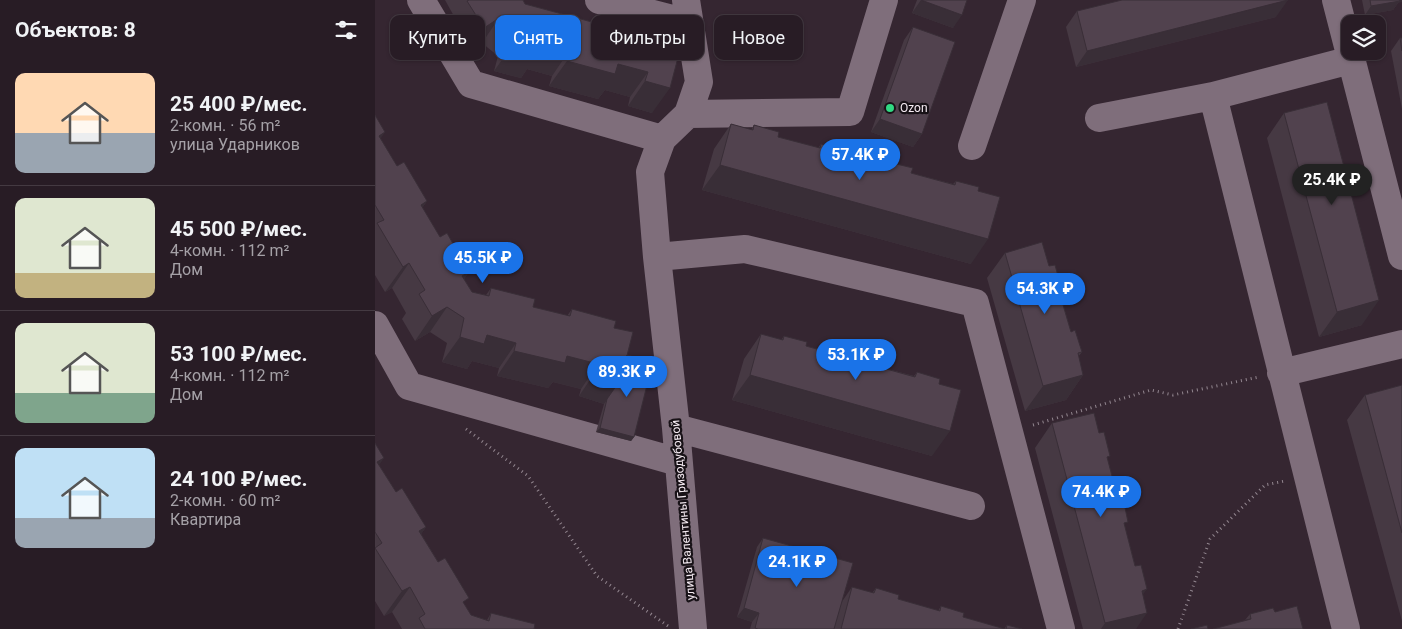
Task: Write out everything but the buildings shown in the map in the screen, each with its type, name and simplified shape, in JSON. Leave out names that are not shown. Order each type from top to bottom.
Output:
[{"type":"street","points":[[421,0],[471,84],[662,139]]},
{"type":"street","points":[[599,0],[687,11],[699,82],[689,114],[850,112],[884,0]]},
{"type":"street","points":[[972,146],[1022,0]]},
{"type":"street","points":[[1336,0],[1341,20]]},
{"type":"street","points":[[1099,118],[1213,96],[1351,60],[1402,256]]},
{"type":"street","points":[[1213,96],[1346,629]]},
{"type":"street","name":"улица Валентины Гризодубовой","points":[[689,114],[662,139],[650,172],[693,629]]},
{"type":"street","points":[[657,257],[745,249],[975,303],[1061,629]]},
{"type":"street","points":[[375,325],[409,386],[678,462]]},
{"type":"street","points":[[1281,373],[1402,344]]},
{"type":"street","points":[[675,428],[971,506]]},
{"type":"path","points":[[1009,432],[1151,390],[1173,396],[1281,373]]},
{"type":"path","points":[[464,428],[528,476],[597,576],[673,629]]},
{"type":"path","points":[[1178,629],[1210,539],[1265,485],[1308,477]]},
{"type":"place","name":"Ozon","points":[[890,108]]}]
